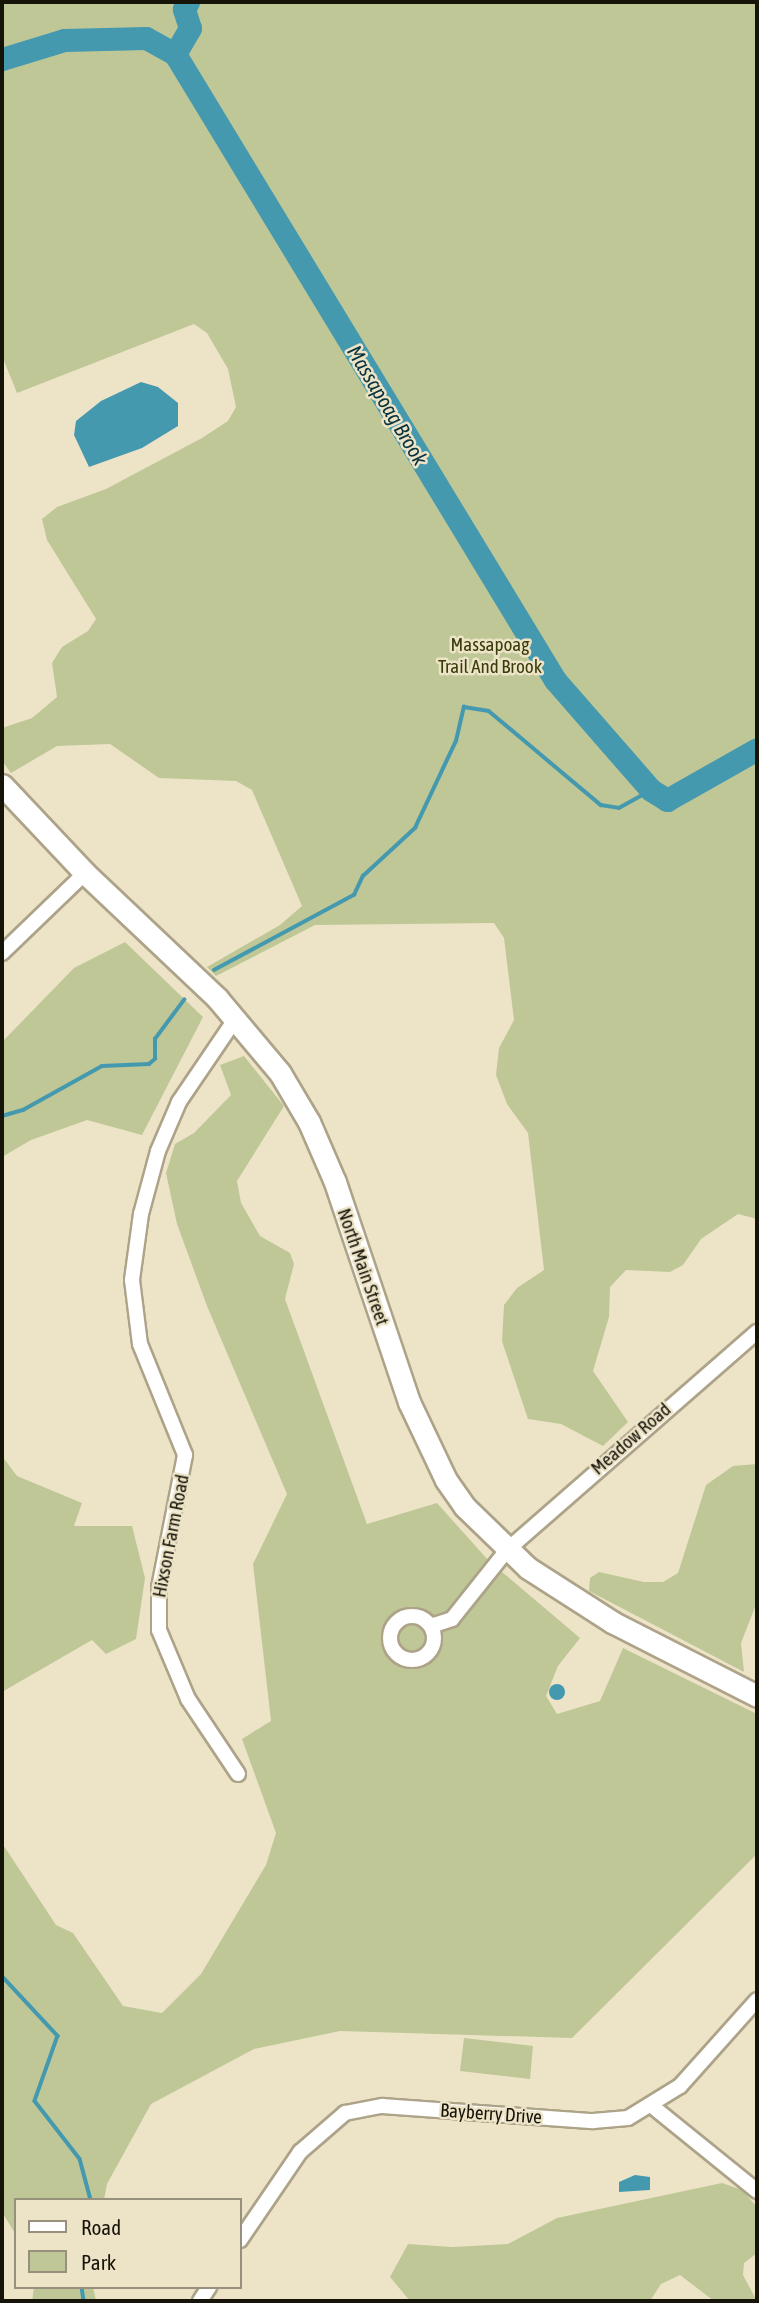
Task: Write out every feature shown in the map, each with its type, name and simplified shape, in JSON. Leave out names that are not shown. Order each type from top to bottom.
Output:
[{"type":"main road","name":"North Main Street","points":[[2,785],[85,873],[236,1018],[280,1073],[309,1122],[335,1182],[409,1402],[433,1454],[465,1507],[507,1550],[612,1622],[757,1696]]},
{"type":"street","points":[[2,953],[85,873]]},
{"type":"street","name":"Hixson Farm Road","points":[[236,1018],[179,1102],[158,1151],[141,1214],[132,1280],[140,1344],[186,1455],[159,1587],[159,1630],[178,1681],[238,1774]]},
{"type":"street","name":"Meadow Road","points":[[430,1626],[452,1619],[507,1550],[757,1332]]},
{"type":"street","name":"Bayberry Drive","points":[[242,2237],[300,2152],[335,2119],[353,2110],[393,2106],[593,2121],[628,2118],[652,2106],[680,2086],[757,2000]]},
{"type":"street","points":[[652,2106],[757,2191]]},
{"type":"green space","name":"Massapoag Trail And Brook","points":[[2,2],[757,2],[757,1219],[738,1214],[701,1239],[683,1265],[670,1272],[626,1270],[610,1287],[609,1317],[593,1371],[628,1422],[603,1446],[561,1424],[528,1419],[502,1341],[504,1305],[517,1288],[544,1270],[528,1133],[507,1104],[496,1075],[499,1048],[514,1020],[504,938],[494,923],[315,925],[216,976],[207,967],[280,925],[302,906],[252,790],[236,781],[159,778],[110,744],[57,746],[11,773],[2,761],[2,728],[32,718],[57,697],[52,663],[62,647],[88,631],[96,619],[47,540],[42,519],[57,507],[106,489],[202,438],[228,421],[236,407],[228,369],[207,333],[194,324],[17,393],[2,356]]},
{"type":"green space","points":[[125,942],[203,1017],[142,1135],[87,1120],[31,1140],[2,1157],[2,1042],[74,968]]},
{"type":"green space","points":[[244,1056],[284,1106],[237,1181],[241,1203],[260,1236],[290,1253],[294,1264],[285,1299],[367,1524],[437,1503],[488,1560],[580,1638],[558,1666],[546,1696],[557,1714],[600,1701],[623,1648],[757,1714],[757,1854],[572,2038],[340,2031],[254,2049],[151,2104],[107,2184],[104,2198],[14,2198],[14,2232],[2,2212],[2,1843],[56,1925],[73,1933],[123,2006],[162,2013],[201,1974],[266,1865],[276,1833],[242,1739],[271,1721],[253,1564],[287,1494],[207,1306],[177,1224],[166,1173],[175,1144],[194,1133],[231,1095],[220,1065]]},
{"type":"green space","points":[[2,1456],[17,1476],[82,1503],[74,1526],[132,1526],[145,1578],[136,1639],[106,1654],[92,1640],[2,1692]]},
{"type":"green space","points":[[757,1464],[757,1602],[741,1643],[744,1672],[589,1591],[590,1578],[599,1572],[644,1582],[663,1582],[678,1573],[706,1485],[733,1466]]},
{"type":"green space","points":[[464,2038],[533,2046],[530,2079],[460,2071]]},
{"type":"green space","points":[[722,2183],[742,2190],[757,2207],[757,2253],[744,2263],[743,2275],[757,2301],[714,2301],[680,2275],[661,2284],[650,2301],[410,2301],[390,2277],[408,2244],[452,2247],[508,2244],[557,2218]]},
{"type":"green space","points":[[34,2289],[93,2289],[96,2301],[32,2301]]},
{"type":"water","points":[[141,382],[158,387],[178,403],[178,426],[142,448],[89,467],[74,435],[76,421],[101,401]]},
{"type":"water","points":[[554,1684],[560,1684],[565,1692],[563,1698],[554,1700],[549,1695],[549,1689]]},
{"type":"water","points":[[635,2175],[650,2177],[650,2190],[619,2192],[619,2182]]},
{"type":"waterway","points":[[175,54],[190,28],[184,9],[188,2]]},
{"type":"waterway","name":"Massapoag Brook","points":[[2,59],[64,40],[146,38],[175,54],[555,680],[651,790],[667,800],[757,749]]},
{"type":"waterway","points":[[214,970],[354,895],[363,876],[415,828],[456,741],[464,707],[489,711],[601,805],[619,808],[651,790]]},
{"type":"waterway","points":[[2,1116],[23,1110],[102,1066],[149,1064],[155,1059],[155,1039],[184,1000]]},
{"type":"waterway","points":[[2,1976],[58,2036],[35,2101],[80,2159],[90,2198]]},
{"type":"waterway","points":[[82,2289],[84,2301]]}]
